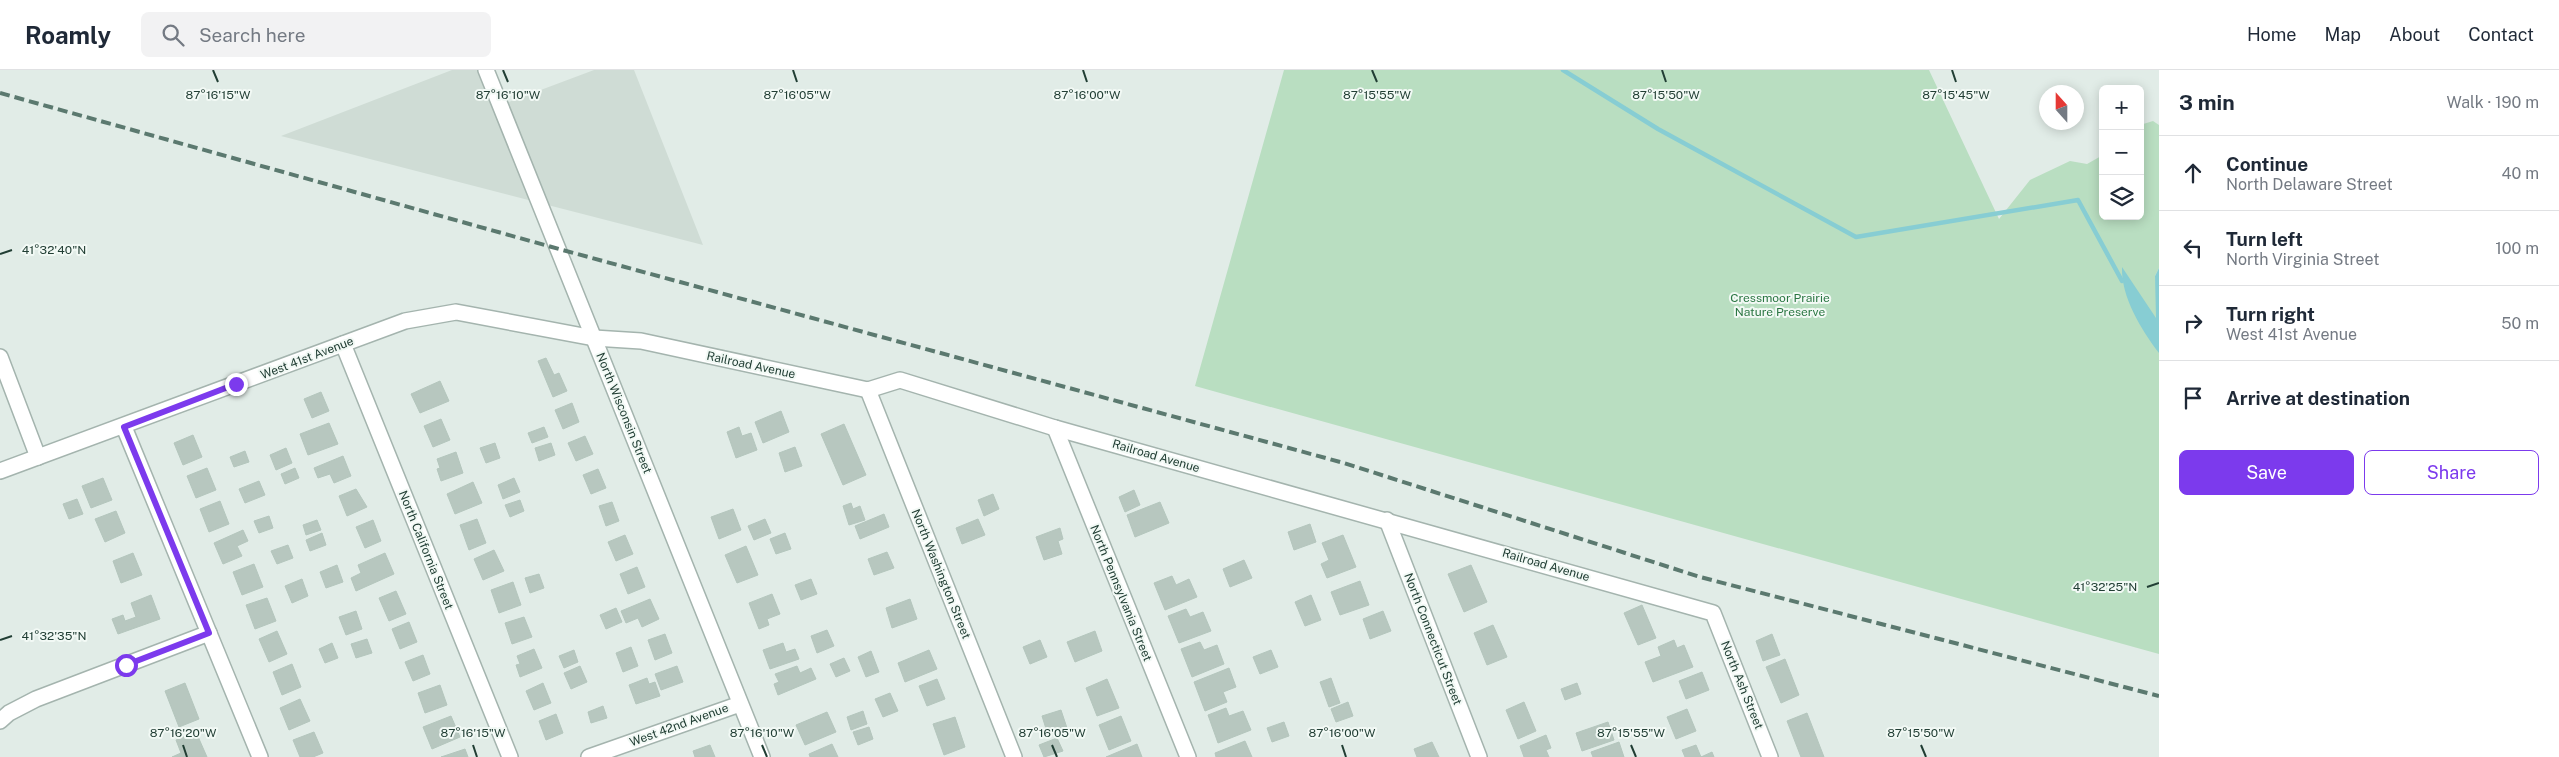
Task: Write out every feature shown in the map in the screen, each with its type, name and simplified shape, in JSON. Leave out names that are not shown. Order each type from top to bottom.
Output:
[{"type":"street","name":"North Wisconsin Street","points":[[486,70],[762,757]]},
{"type":"street","name":"West 41st Avenue","points":[[0,471],[124,427],[405,321],[456,312],[594,338]]},
{"type":"street","name":"Railroad Avenue","points":[[594,338],[641,341],[868,390],[900,380],[1055,428],[1713,613]]},
{"type":"street","name":"North California Street","points":[[343,344],[510,757]]},
{"type":"street","points":[[0,357],[38,457]]},
{"type":"street","name":"North Washington Street","points":[[868,390],[1014,757]]},
{"type":"street","points":[[124,427],[260,757]]},
{"type":"street","name":"North Pennsylvania Street","points":[[1055,428],[1188,757]]},
{"type":"street","name":"North Connecticut Street","points":[[1387,520],[1479,757]]},
{"type":"street","name":"North Ash Street","points":[[1713,613],[1770,757]]},
{"type":"street","points":[[0,721],[8,713],[36,699],[209,633]]},
{"type":"street","name":"West 42nd Avenue","points":[[590,757],[740,704]]},
{"type":"shaded area","points":[[452,70],[482,70],[498,106],[594,70],[634,70],[703,245],[281,136]]},
{"type":"green space","name":"Cressmoor Prairie Nature Preserve","points":[[1284,70],[1929,70],[1999,219],[2030,180],[2070,161],[2087,164],[2099,157],[2099,220],[2144,220],[2144,124],[2153,121],[2159,125],[2159,268],[2155,276],[2159,307],[2159,654],[1195,386]]},
{"type":"water","points":[[2122,267],[2156,318],[2155,276],[2159,268],[2159,353],[2145,334],[2133,312],[2125,290]]},
{"type":"building","points":[[546,358],[554,375],[559,373],[567,391],[553,397],[538,361]]},
{"type":"building","points":[[440,381],[449,401],[420,413],[411,394]]},
{"type":"building","points":[[321,392],[329,411],[312,418],[304,399]]},
{"type":"building","points":[[572,403],[579,422],[563,429],[555,410]]},
{"type":"building","points":[[781,411],[789,432],[763,443],[755,422]]},
{"type":"building","points":[[441,419],[450,440],[433,447],[424,426]]},
{"type":"building","points":[[329,423],[338,444],[308,455],[300,434]]},
{"type":"building","points":[[844,424],[866,475],[843,485],[821,434]]},
{"type":"building","points":[[544,427],[548,437],[532,443],[528,433]]},
{"type":"building","points":[[739,427],[742,436],[751,433],[757,450],[736,458],[727,432]]},
{"type":"building","points":[[193,435],[202,457],[183,465],[174,443]]},
{"type":"building","points":[[585,436],[593,454],[576,461],[568,443]]},
{"type":"building","points":[[495,443],[500,458],[486,463],[480,448]]},
{"type":"building","points":[[551,443],[555,455],[539,461],[535,448]]},
{"type":"building","points":[[795,447],[802,466],[785,472],[779,453]]},
{"type":"building","points":[[286,448],[292,463],[276,470],[270,455]]},
{"type":"building","points":[[245,451],[249,462],[234,467],[230,457]]},
{"type":"building","points":[[456,452],[463,473],[441,481],[437,469],[440,468],[437,459]]},
{"type":"building","points":[[343,456],[351,476],[334,483],[330,474],[318,478],[314,468]]},
{"type":"building","points":[[207,468],[216,490],[196,498],[187,476]]},
{"type":"building","points":[[295,468],[299,478],[285,484],[281,474]]},
{"type":"building","points":[[598,469],[606,488],[591,494],[583,475]]},
{"type":"building","points":[[103,478],[112,500],[91,508],[82,486]]},
{"type":"building","points":[[514,478],[520,492],[503,499],[498,485]]},
{"type":"building","points":[[259,481],[265,495],[245,503],[239,489]]},
{"type":"building","points":[[473,482],[482,503],[455,514],[447,494]]},
{"type":"building","points":[[356,489],[367,507],[347,516],[339,496]]},
{"type":"building","points":[[1134,490],[1140,505],[1125,512],[1119,497]]},
{"type":"building","points":[[993,494],[999,509],[984,516],[978,500]]},
{"type":"building","points":[[77,499],[83,514],[69,519],[63,504]]},
{"type":"building","points":[[520,500],[524,511],[510,517],[505,505]]},
{"type":"building","points":[[220,501],[229,524],[209,532],[200,509]]},
{"type":"building","points":[[612,502],[619,521],[606,526],[599,506]]},
{"type":"building","points":[[1160,502],[1169,523],[1135,537],[1127,515]]},
{"type":"building","points":[[851,503],[853,509],[860,506],[865,520],[849,525],[843,506]]},
{"type":"building","points":[[733,509],[741,530],[719,539],[711,517]]},
{"type":"building","points":[[116,511],[125,533],[105,542],[95,519]]},
{"type":"building","points":[[884,514],[889,527],[860,539],[855,526]]},
{"type":"building","points":[[269,516],[273,528],[259,533],[254,521]]},
{"type":"building","points":[[477,519],[486,543],[469,550],[460,525]]},
{"type":"building","points":[[765,519],[771,533],[754,540],[748,526]]},
{"type":"building","points":[[978,519],[985,535],[962,544],[956,528]]},
{"type":"building","points":[[317,520],[321,530],[306,535],[303,525]]},
{"type":"building","points":[[373,520],[381,541],[365,548],[356,527]]},
{"type":"building","points":[[1310,524],[1316,542],[1294,550],[1288,532]]},
{"type":"building","points":[[1060,528],[1063,539],[1058,541],[1062,554],[1044,560],[1036,537]]},
{"type":"building","points":[[243,530],[248,541],[237,546],[242,556],[223,564],[214,543]]},
{"type":"building","points":[[322,533],[326,545],[310,551],[306,540]]},
{"type":"building","points":[[785,533],[791,549],[776,554],[770,539]]},
{"type":"building","points":[[625,535],[633,554],[616,561],[608,542]]},
{"type":"building","points":[[1343,535],[1356,567],[1327,578],[1321,564],[1329,560],[1322,543]]},
{"type":"building","points":[[288,545],[293,558],[277,564],[271,551]]},
{"type":"building","points":[[746,546],[758,575],[737,583],[725,555]]},
{"type":"building","points":[[494,550],[504,571],[483,580],[474,559]]},
{"type":"building","points":[[887,552],[894,568],[874,575],[868,559]]},
{"type":"building","points":[[133,553],[142,575],[121,583],[113,561]]},
{"type":"building","points":[[385,553],[394,574],[356,591],[351,578],[361,573],[358,565]]},
{"type":"building","points":[[1244,560],[1252,578],[1230,587],[1223,569]]},
{"type":"building","points":[[254,564],[263,587],[242,595],[233,572]]},
{"type":"building","points":[[337,565],[343,582],[326,588],[320,572]]},
{"type":"building","points":[[1471,565],[1487,602],[1464,612],[1448,574]]},
{"type":"building","points":[[637,567],[645,587],[628,594],[620,574]]},
{"type":"building","points":[[539,574],[544,588],[530,593],[525,578]]},
{"type":"building","points":[[1172,576],[1176,585],[1189,579],[1197,597],[1165,610],[1154,583]]},
{"type":"building","points":[[302,579],[308,596],[292,603],[285,586]]},
{"type":"building","points":[[811,579],[817,594],[801,600],[795,585]]},
{"type":"building","points":[[1360,581],[1369,605],[1340,615],[1331,592]]},
{"type":"building","points":[[513,582],[521,605],[499,613],[491,590]]},
{"type":"building","points":[[396,591],[406,614],[389,621],[379,598]]},
{"type":"building","points":[[772,594],[780,614],[767,619],[769,625],[759,629],[749,603]]},
{"type":"building","points":[[151,595],[160,619],[118,634],[112,619],[123,615],[125,621],[136,617],[131,603]]},
{"type":"building","points":[[1311,595],[1321,620],[1305,626],[1295,602]]},
{"type":"building","points":[[267,598],[276,621],[255,629],[246,605]]},
{"type":"building","points":[[650,599],[659,619],[642,627],[638,618],[626,623],[621,611]]},
{"type":"building","points":[[910,599],[917,619],[892,628],[886,608]]},
{"type":"building","points":[[1642,605],[1656,638],[1638,645],[1624,613]]},
{"type":"building","points":[[616,608],[622,622],[606,629],[600,615]]},
{"type":"building","points":[[1186,609],[1190,617],[1203,612],[1211,631],[1179,643],[1168,616]]},
{"type":"building","points":[[356,611],[362,629],[346,635],[339,617]]},
{"type":"building","points":[[1383,611],[1391,631],[1370,639],[1363,619]]},
{"type":"building","points":[[524,617],[532,637],[512,644],[505,623]]},
{"type":"building","points":[[409,622],[417,642],[400,649],[392,629]]},
{"type":"building","points":[[1493,625],[1507,657],[1487,665],[1474,633]]},
{"type":"building","points":[[827,630],[834,646],[817,653],[811,636]]},
{"type":"building","points":[[277,631],[287,654],[269,662],[259,639]]},
{"type":"building","points":[[1095,631],[1102,651],[1075,662],[1067,642]]},
{"type":"building","points":[[665,634],[672,653],[655,660],[648,640]]},
{"type":"building","points":[[1772,634],[1780,655],[1763,661],[1756,641]]},
{"type":"building","points":[[367,639],[372,653],[356,658],[351,644]]},
{"type":"building","points":[[1040,640],[1047,657],[1030,664],[1023,647]]},
{"type":"building","points":[[1674,640],[1677,648],[1684,645],[1693,667],[1653,682],[1645,662],[1661,656],[1658,647]]},
{"type":"building","points":[[1200,642],[1204,650],[1217,645],[1224,664],[1192,677],[1181,649]]},
{"type":"building","points":[[332,643],[338,658],[325,663],[319,649]]},
{"type":"building","points":[[783,643],[786,652],[795,649],[799,659],[770,669],[763,650]]},
{"type":"building","points":[[631,647],[638,666],[623,672],[616,653]]},
{"type":"building","points":[[534,649],[542,668],[520,677],[516,665],[520,664],[517,656]]},
{"type":"building","points":[[574,650],[578,662],[564,668],[559,656]]},
{"type":"building","points":[[929,650],[937,669],[905,682],[898,663]]},
{"type":"building","points":[[1271,650],[1278,667],[1260,674],[1253,657]]},
{"type":"building","points":[[871,651],[879,672],[866,677],[858,657]]},
{"type":"building","points":[[423,655],[430,674],[413,681],[405,662]]},
{"type":"building","points":[[844,658],[850,671],[836,677],[830,664]]},
{"type":"building","points":[[1785,659],[1799,695],[1781,703],[1766,667]]},
{"type":"building","points":[[292,664],[301,687],[282,695],[273,672]]},
{"type":"building","points":[[580,666],[587,682],[571,689],[564,673]]},
{"type":"building","points":[[677,666],[683,682],[661,690],[655,674]]},
{"type":"building","points":[[797,666],[800,673],[811,668],[816,679],[778,695],[774,684],[779,682],[775,674]]},
{"type":"building","points":[[1229,668],[1236,687],[1223,692],[1227,702],[1205,711],[1194,682]]},
{"type":"building","points":[[1702,672],[1709,690],[1686,699],[1679,681]]},
{"type":"building","points":[[647,678],[649,684],[655,682],[660,696],[636,704],[629,685]]},
{"type":"building","points":[[1331,678],[1340,703],[1329,707],[1320,682]]},
{"type":"building","points":[[937,679],[945,699],[927,706],[919,686]]},
{"type":"building","points":[[1107,679],[1119,708],[1097,716],[1086,688]]},
{"type":"building","points":[[185,683],[199,719],[179,727],[165,691]]},
{"type":"building","points":[[543,683],[551,703],[534,710],[526,691]]},
{"type":"building","points":[[1577,683],[1581,694],[1565,700],[1561,689]]},
{"type":"building","points":[[440,685],[447,705],[425,713],[418,693]]},
{"type":"building","points":[[890,693],[898,711],[883,717],[875,699]]},
{"type":"building","points":[[300,699],[310,721],[289,730],[280,708]]},
{"type":"building","points":[[1348,702],[1353,716],[1336,722],[1331,709]]},
{"type":"building","points":[[1524,702],[1536,731],[1518,739],[1506,710]]},
{"type":"building","points":[[603,706],[607,718],[591,723],[588,712]]},
{"type":"building","points":[[1226,708],[1229,716],[1243,711],[1251,730],[1218,743],[1208,715]]},
{"type":"building","points":[[1687,709],[1696,731],[1676,739],[1667,717]]},
{"type":"building","points":[[1061,710],[1067,728],[1048,735],[1042,716]]},
{"type":"building","points":[[863,711],[867,724],[851,730],[847,717]]},
{"type":"building","points":[[827,712],[836,732],[805,745],[796,725]]},
{"type":"building","points":[[1807,713],[1824,757],[1801,757],[1787,721]]},
{"type":"building","points":[[556,714],[563,733],[546,740],[539,721]]},
{"type":"building","points":[[451,716],[460,737],[432,749],[423,727]]},
{"type":"building","points":[[1121,716],[1131,741],[1109,750],[1099,725]]},
{"type":"building","points":[[955,717],[965,747],[944,755],[933,724]]},
{"type":"building","points":[[1284,722],[1289,736],[1272,742],[1267,728]]},
{"type":"building","points":[[1608,722],[1614,740],[1582,751],[1576,733]]},
{"type":"building","points":[[869,727],[873,739],[858,745],[853,732]]},
{"type":"building","points":[[196,732],[207,757],[172,757],[181,753],[176,740]]},
{"type":"building","points":[[314,732],[323,753],[313,757],[300,757],[293,740]]},
{"type":"building","points":[[1546,735],[1551,748],[1546,750],[1549,757],[1524,757],[1520,746]]},
{"type":"building","points":[[1057,738],[1063,751],[1044,757],[1039,745]]},
{"type":"building","points":[[1245,741],[1252,757],[1216,757],[1215,753]]},
{"type":"building","points":[[1432,742],[1439,757],[1417,757],[1414,749]]},
{"type":"building","points":[[1619,742],[1624,757],[1593,757],[1591,752]]},
{"type":"building","points":[[832,744],[838,757],[810,757],[809,754]]},
{"type":"building","points":[[1137,744],[1142,757],[1106,757]]},
{"type":"building","points":[[710,745],[715,757],[695,757],[693,751]]},
{"type":"building","points":[[1696,745],[1701,757],[1685,757],[1682,750]]},
{"type":"building","points":[[465,749],[468,757],[441,757]]},
{"type":"building","points":[[1712,752],[1714,757],[1701,757]]},
{"type":"waterway","points":[[1563,70],[1658,129],[1856,237],[2078,200],[2122,281]]},
{"type":"railway","points":[[0,93],[559,249],[1344,463],[1700,577],[2159,696]]},
{"type":"route","points":[[126,665],[209,633],[124,427],[236,384]]}]
